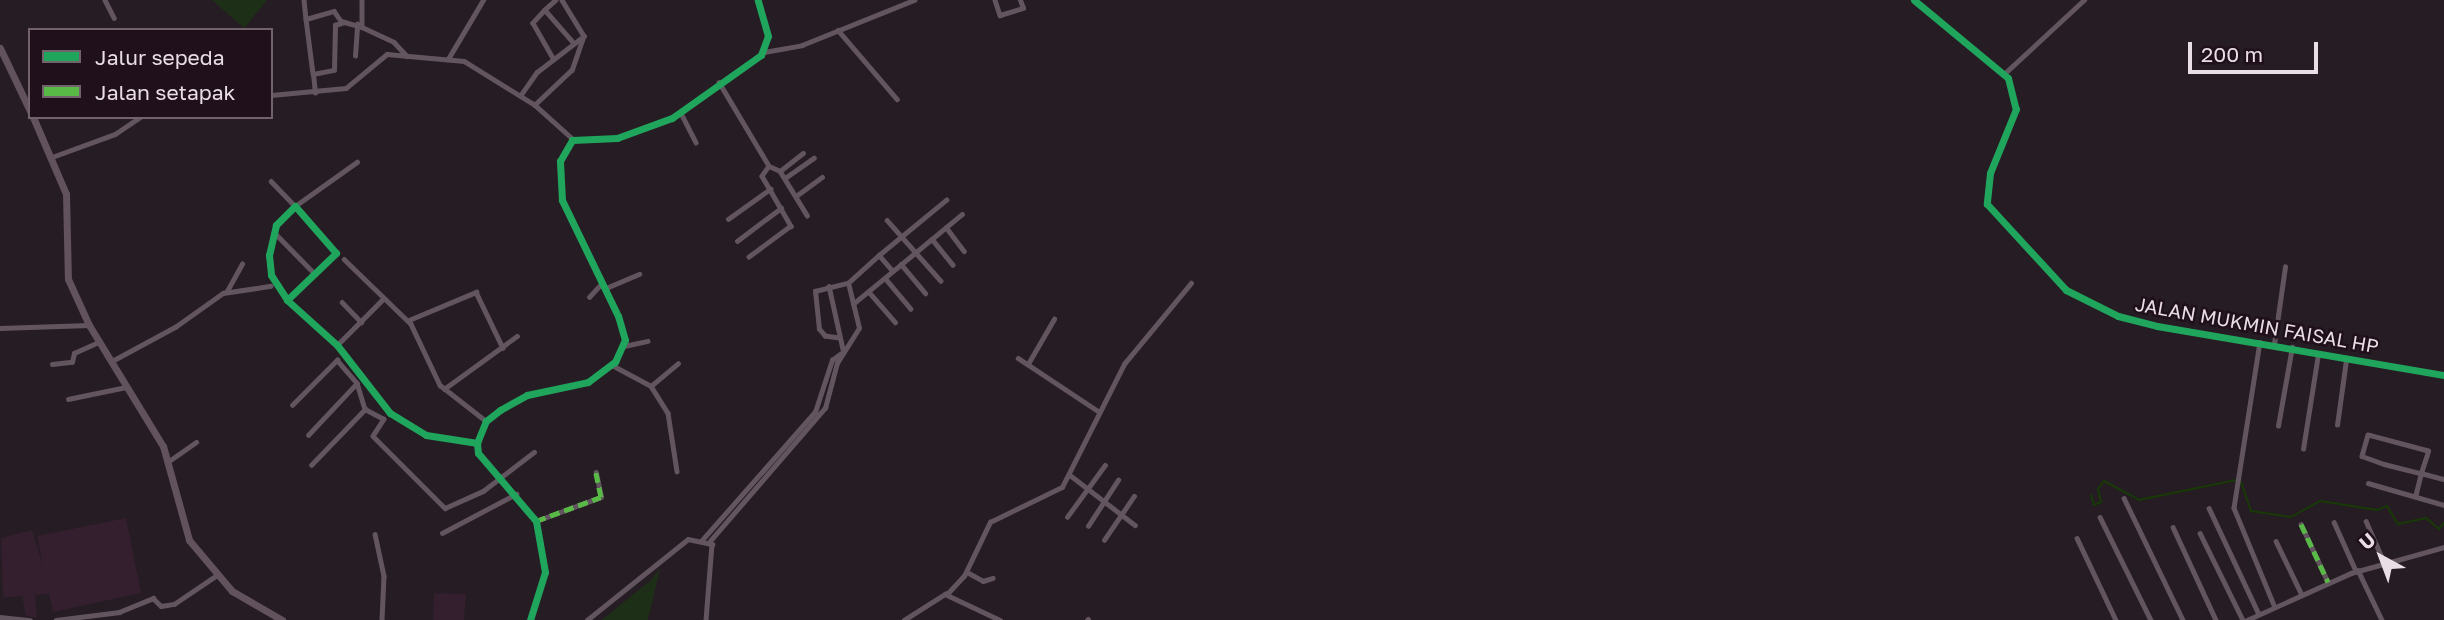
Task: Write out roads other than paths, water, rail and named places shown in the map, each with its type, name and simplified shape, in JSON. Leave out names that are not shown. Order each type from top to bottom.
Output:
[{"type":"highway","points":[[0,47],[28,107]]},
{"type":"highway","points":[[34,119],[68,202],[66,274],[89,326],[169,461],[189,540],[217,575],[243,600],[282,620]]},
{"type":"street","points":[[105,0],[114,18]]},
{"type":"street","points":[[303,0],[315,93]]},
{"type":"street","points":[[355,56],[362,0]]},
{"type":"street","points":[[447,59],[484,0]]},
{"type":"street","points":[[553,58],[533,23],[556,0]]},
{"type":"street","points":[[535,105],[574,68],[584,36],[562,0]]},
{"type":"street","points":[[758,0],[768,36],[763,52]]},
{"type":"street","points":[[273,95],[315,93],[350,86],[380,56],[447,59],[474,64],[535,105],[574,140],[622,137],[681,113],[719,82],[763,52],[838,30],[914,0]]},
{"type":"street","points":[[995,0],[1000,15],[1023,8],[1020,0]]},
{"type":"street","points":[[1914,0],[2004,74],[2084,0]]},
{"type":"street","points":[[545,10],[572,41]]},
{"type":"street","points":[[306,19],[334,11],[345,22]]},
{"type":"street","points":[[313,74],[334,70],[335,24],[345,22],[359,25],[394,42],[408,56]]},
{"type":"street","points":[[838,30],[897,99]]},
{"type":"street","points":[[520,96],[553,58],[572,41],[584,36]]},
{"type":"street","name":"JALAN MUKMIN FAISAL HP","points":[[2004,74],[2016,109],[1985,195],[1998,222],[2066,290],[2093,306],[2157,326],[2444,375]]},
{"type":"street","points":[[719,82],[769,166],[780,171],[807,215]]},
{"type":"street","points":[[681,113],[695,142]]},
{"type":"street","points":[[52,158],[115,134],[137,119]]},
{"type":"street","points":[[574,140],[561,157],[557,183],[606,288],[624,346]]},
{"type":"street","points":[[780,171],[803,153]]},
{"type":"street","points":[[785,178],[814,158]]},
{"type":"street","points":[[357,162],[295,206],[273,232],[270,270],[287,300],[337,345],[384,407],[410,427],[439,439],[477,443]]},
{"type":"street","points":[[749,257],[791,226],[762,176],[769,166]]},
{"type":"street","points":[[796,197],[822,177]]},
{"type":"street","points":[[271,181],[336,251],[287,300]]},
{"type":"street","points":[[728,219],[770,189]]},
{"type":"street","points":[[839,338],[822,333],[813,310],[815,290],[848,283],[946,200]]},
{"type":"street","points":[[737,241],[781,208]]},
{"type":"street","points":[[853,304],[962,214]]},
{"type":"street","points":[[887,220],[941,281]]},
{"type":"street","points":[[946,227],[964,251]]},
{"type":"street","points":[[273,232],[315,274]]},
{"type":"street","points":[[932,239],[953,265]]},
{"type":"street","points":[[879,256],[893,271]]},
{"type":"street","points":[[344,259],[408,320],[444,389],[486,421]]},
{"type":"street","points":[[227,292],[242,264]]},
{"type":"street","points":[[901,264],[925,293]]},
{"type":"street","points":[[2274,345],[2285,267]]},
{"type":"street","points":[[606,288],[639,274]]},
{"type":"street","points":[[885,278],[911,309]]},
{"type":"street","points":[[589,297],[603,283]]},
{"type":"street","points":[[702,540],[815,412],[832,360],[842,352],[859,328],[848,283]]},
{"type":"street","points":[[904,620],[947,594],[967,572],[990,522],[1054,494],[1070,475],[1098,411],[1124,364],[1191,283]]},
{"type":"street","points":[[111,361],[227,292],[270,286]]},
{"type":"street","points":[[706,620],[709,541],[825,408],[842,352],[829,286]]},
{"type":"street","points":[[408,320],[476,292],[503,348]]},
{"type":"street","points":[[869,292],[895,322]]},
{"type":"street","points":[[337,345],[384,299]]},
{"type":"street","points":[[342,302],[361,322]]},
{"type":"street","points":[[1028,364],[1054,319]]},
{"type":"street","points":[[0,328],[89,326]]},
{"type":"street","points":[[444,389],[517,336]]},
{"type":"street","points":[[530,620],[545,572],[536,521],[516,494],[478,453],[477,443],[486,421],[519,398],[577,386],[612,365],[624,346],[647,341]]},
{"type":"street","points":[[52,363],[72,362],[74,354],[99,342]]},
{"type":"street","points":[[2260,342],[2235,514],[2274,605]]},
{"type":"street","points":[[2278,426],[2292,347]]},
{"type":"street","points":[[2303,449],[2318,354]]},
{"type":"street","points":[[1017,358],[1098,411]]},
{"type":"street","points":[[292,405],[337,360],[357,383],[365,409],[384,419],[373,436],[445,508],[501,478],[534,452]]},
{"type":"street","points":[[2337,425],[2346,360]]},
{"type":"street","points":[[651,386],[678,363]]},
{"type":"street","points":[[612,365],[651,386],[667,413],[677,471]]},
{"type":"street","points":[[308,435],[357,383]]},
{"type":"street","points":[[68,399],[127,387]]},
{"type":"street","points":[[311,465],[365,409]]},
{"type":"street","points":[[2415,497],[2421,473],[2428,451],[2367,437],[2362,457],[2421,473],[2444,479]]},
{"type":"street","points":[[169,461],[196,442]]},
{"type":"street","points":[[1068,517],[1105,465]]},
{"type":"street","points":[[536,521],[601,497],[596,473]]},
{"type":"street","points":[[1070,475],[1122,512],[1135,525]]},
{"type":"street","points":[[1088,526],[1118,480]]},
{"type":"street","points":[[2368,483],[2444,505]]},
{"type":"street","points":[[442,533],[516,494]]},
{"type":"street","points":[[1104,540],[1134,496]]},
{"type":"street","points":[[2124,498],[2183,620]]},
{"type":"street","points":[[2209,508],[2258,612]]},
{"type":"street","points":[[2100,517],[2151,620]]},
{"type":"street","points":[[2366,521],[2384,562]]},
{"type":"street","points":[[2334,522],[2382,620]]},
{"type":"street","points":[[2301,524],[2328,582]]},
{"type":"street","points":[[2173,527],[2216,620]]},
{"type":"street","points":[[2200,533],[2245,620],[2301,593],[2357,571],[2444,547]]},
{"type":"street","points":[[375,534],[384,576],[382,620]]},
{"type":"street","points":[[2077,538],[2116,620]]},
{"type":"street","points":[[587,620],[680,541],[709,541]]},
{"type":"street","points":[[2276,541],[2301,593]]},
{"type":"street","points":[[967,572],[984,581],[993,578]]},
{"type":"street","points":[[56,620],[119,612],[153,598],[161,606],[174,604],[217,575]]},
{"type":"street","points":[[947,594],[1000,620]]},
{"type":"street","points":[[0,617],[30,620]]},
{"type":"waterway","points":[[2091,495],[2094,505],[2101,502],[2098,489],[2104,481],[2139,500],[2236,480]]},
{"type":"waterway","points":[[2241,482],[2251,511],[2291,517],[2320,501],[2377,510],[2387,506],[2398,524],[2426,518],[2439,529],[2444,523]]}]
